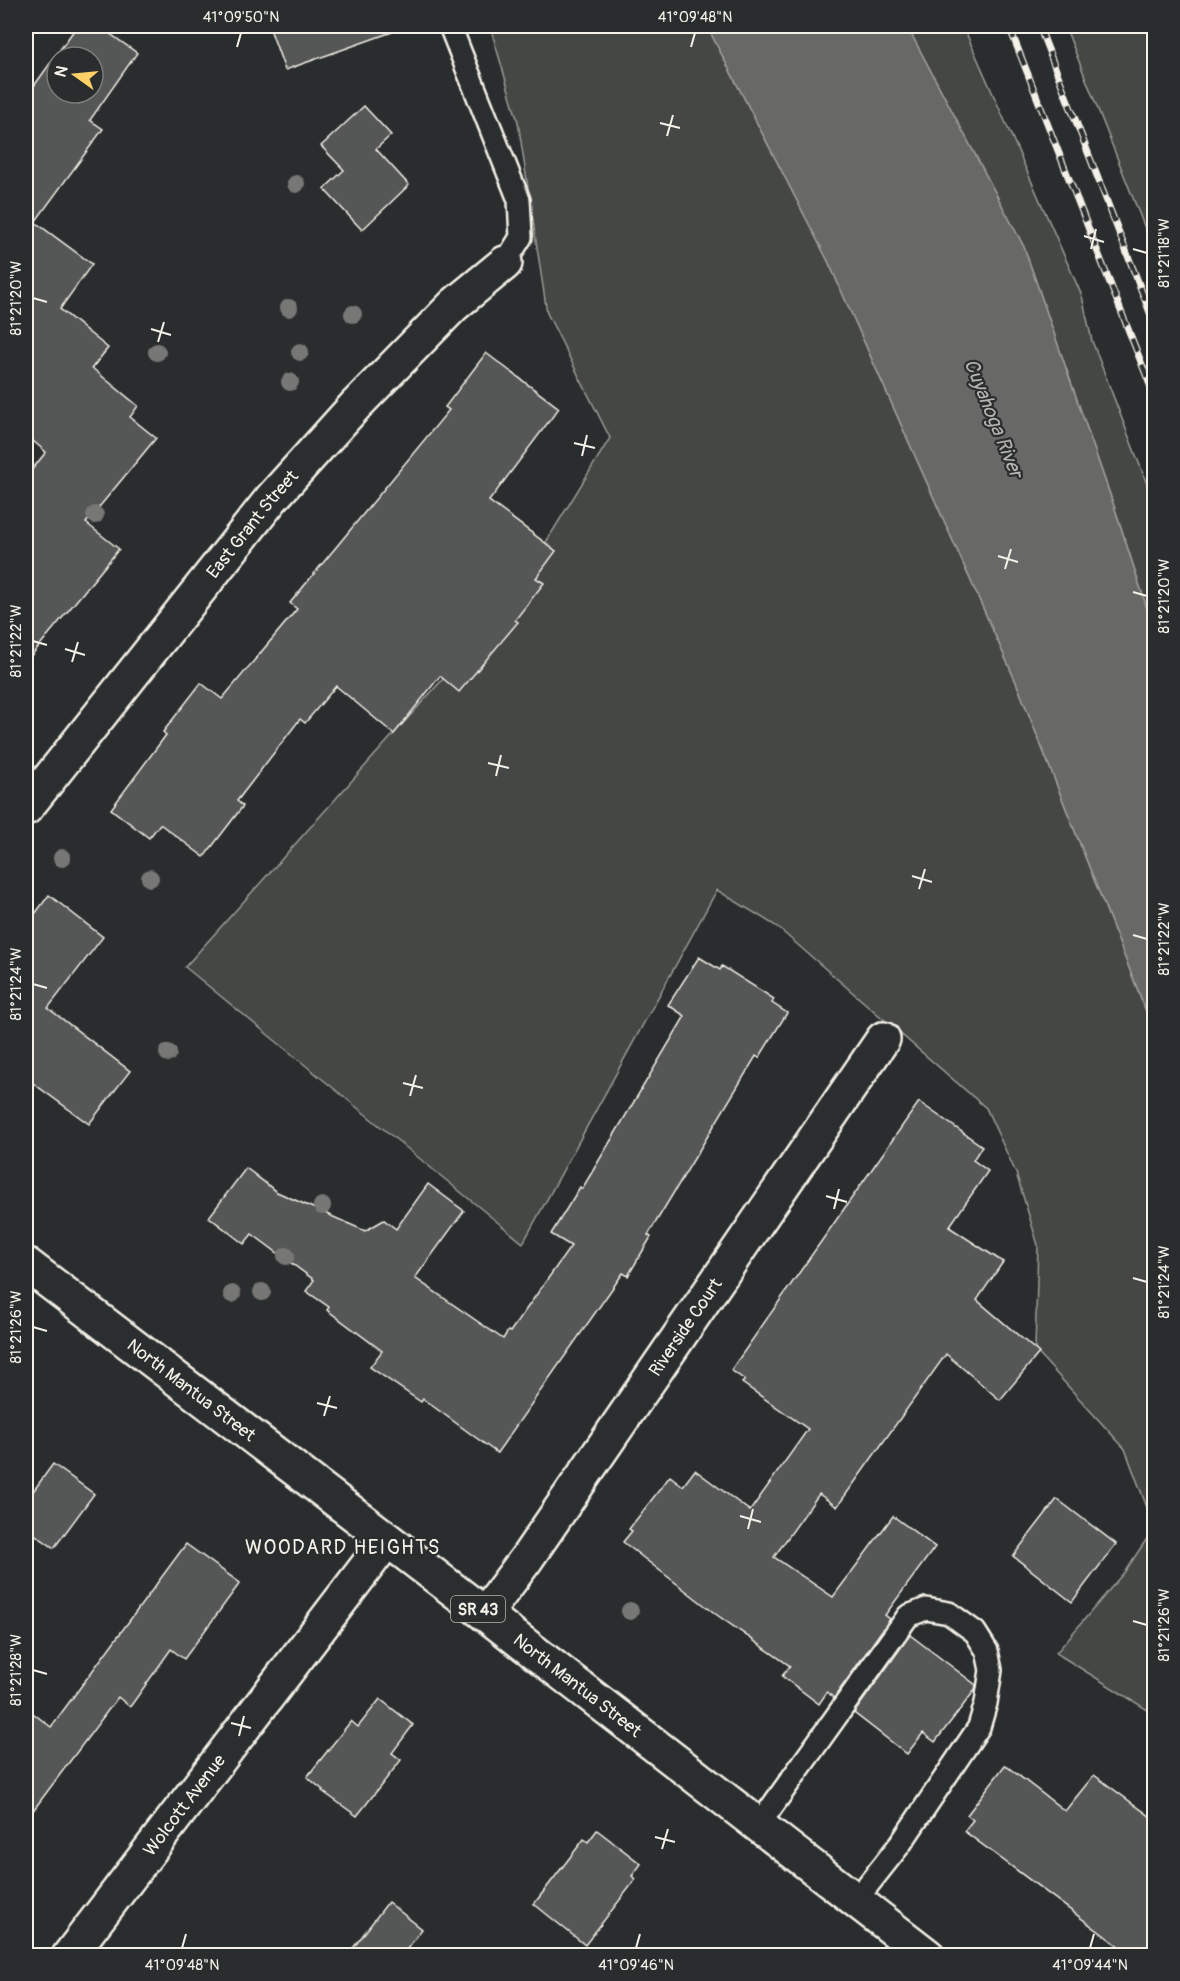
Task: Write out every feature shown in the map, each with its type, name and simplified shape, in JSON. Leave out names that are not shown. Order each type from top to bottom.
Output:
[{"type":"street","name":"East Grant Street","points":[[26,808],[276,494],[355,406],[454,305],[505,262]]},
{"type":"street","name":"Riverside Court","points":[[485,1614],[527,1558],[883,1039]]},
{"type":"street","name":"North Mantua Street","points":[[26,1264],[928,1956]]},
{"type":"street","name":"Wolcott Avenue","points":[[69,1956],[387,1540]]},
{"type":"lane","points":[[450,26],[519,200],[521,237],[505,262]]},
{"type":"lane","points":[[758,1826],[908,1616],[926,1609],[949,1613],[975,1632],[987,1651],[991,1670],[986,1703],[979,1727],[901,1843],[856,1900]]},
{"type":"shaded area","points":[[490,26],[707,26],[828,261],[1016,682],[1154,1031],[1154,1526],[1125,1449],[1035,1350],[1038,1245],[1016,1173],[986,1108],[776,926],[717,890],[523,1243],[185,967],[503,612],[610,438],[547,313],[518,122]]},
{"type":"shaded area","points":[[907,26],[963,26],[1082,296],[1092,341],[1154,502],[1154,630],[1116,512],[1024,247]]},
{"type":"shaded area","points":[[1065,26],[1154,26],[1154,251]]},
{"type":"shaded area","points":[[1154,1528],[1154,1714],[1056,1653],[1126,1570]]},
{"type":"water","name":"Cuyahoga River","points":[[707,26],[907,26],[1024,247],[1116,512],[1154,630],[1154,1031],[1016,682],[828,261]]},
{"type":"building","points":[[77,26],[99,26],[137,53],[105,99],[105,45],[63,45]]},
{"type":"building","points":[[269,26],[394,26],[395,31],[285,70]]},
{"type":"building","points":[[45,71],[45,105],[101,105],[90,120],[103,129],[35,222],[92,264],[60,309],[108,348],[92,368],[138,406],[130,417],[156,438],[86,523],[119,549],[26,662],[26,477],[46,452],[26,435],[26,97]]},
{"type":"building","points":[[364,106],[391,135],[376,149],[409,185],[362,230],[324,189],[344,170],[321,146]]},
{"type":"building","points":[[486,353],[559,408],[489,501],[556,551],[536,578],[544,583],[515,620],[518,622],[459,692],[440,676],[394,734],[336,686],[305,723],[300,719],[237,801],[243,806],[204,857],[160,824],[149,838],[111,809],[166,735],[163,732],[201,683],[222,699],[297,609],[290,603],[449,410],[445,407]]},
{"type":"building","points":[[49,895],[103,937],[48,1008],[130,1071],[89,1124],[26,1078],[26,926]]},
{"type":"building","points":[[699,957],[720,970],[722,966],[774,999],[772,1003],[787,1013],[759,1058],[756,1056],[648,1235],[651,1237],[628,1276],[623,1273],[497,1453],[423,1399],[421,1402],[370,1367],[382,1351],[327,1310],[329,1307],[306,1291],[314,1280],[252,1234],[244,1244],[209,1217],[246,1168],[277,1192],[365,1231],[384,1220],[396,1229],[428,1184],[464,1211],[415,1278],[503,1339],[571,1246],[551,1234],[580,1187],[582,1189],[685,1016],[668,1005]]},
{"type":"building","points":[[919,1102],[982,1146],[973,1160],[988,1171],[949,1227],[1003,1262],[977,1300],[1039,1353],[1000,1400],[946,1354],[837,1507],[819,1494],[774,1557],[833,1597],[893,1516],[935,1547],[885,1615],[890,1619],[834,1698],[827,1692],[819,1704],[782,1676],[790,1666],[717,1615],[623,1542],[632,1531],[629,1529],[670,1476],[683,1486],[695,1470],[750,1511],[808,1429],[742,1383],[745,1380],[731,1370]]},
{"type":"building","points":[[53,1464],[94,1494],[54,1548],[26,1528],[26,1501]]},
{"type":"building","points":[[1057,1499],[1116,1544],[1072,1602],[1013,1556]]},
{"type":"building","points":[[186,1544],[240,1583],[184,1659],[171,1649],[130,1707],[118,1697],[26,1820],[26,1708],[51,1727]]},
{"type":"building","points":[[910,1635],[976,1685],[975,1690],[935,1742],[923,1733],[907,1754],[854,1713]]},
{"type":"building","points":[[380,1699],[413,1725],[392,1753],[401,1760],[357,1816],[322,1791],[307,1777],[351,1721],[358,1727]]},
{"type":"building","points":[[1005,1765],[1065,1811],[1094,1775],[1155,1820],[1155,1956],[1132,1956],[964,1831],[973,1820],[967,1815]]},
{"type":"building","points":[[597,1830],[641,1864],[632,1876],[636,1879],[585,1945],[534,1904],[584,1839],[588,1842]]},
{"type":"building","points":[[388,1902],[422,1929],[402,1956],[347,1956]]},
{"type":"railway","points":[[1009,26],[1154,395]]},
{"type":"railway","points":[[1039,26],[1154,323]]},
{"type":"district","name":"WOODARD HEIGHTS","points":[[343,1547]]}]
